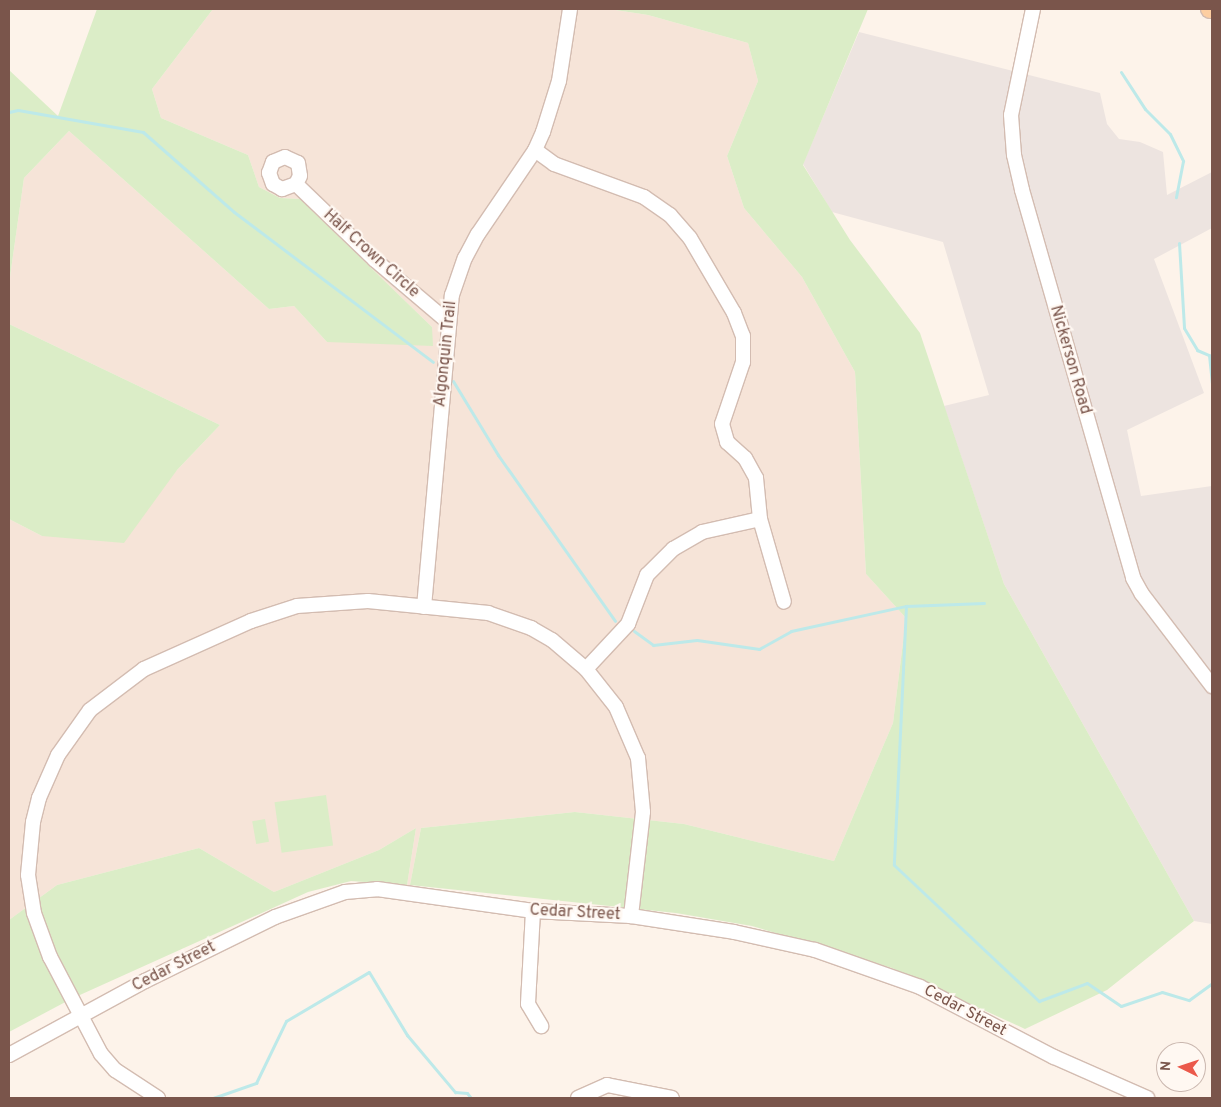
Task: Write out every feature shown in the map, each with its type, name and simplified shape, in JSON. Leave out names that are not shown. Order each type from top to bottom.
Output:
[{"type":"street","name":"Algonquin Trail","points":[[424,607],[448,322],[452,295],[465,258],[535,150],[559,81],[570,9]]},
{"type":"street","name":"Nickerson Road","points":[[1033,9],[1011,114],[1014,155],[1022,190],[1133,578],[1142,594],[1212,686]]},
{"type":"street","points":[[535,150],[554,164],[644,197],[670,215],[690,238],[734,313],[743,336],[743,362],[724,413],[723,429],[727,442],[745,458],[756,478],[760,519],[784,602]]},
{"type":"street","name":"Half Crown Circle","points":[[296,184],[375,260],[448,322]]},
{"type":"street","points":[[586,669],[628,624],[642,584],[660,560],[702,532],[760,519]]},
{"type":"street","points":[[158,1098],[115,1070],[101,1054],[79,1017],[40,935],[28,875],[30,840],[39,798],[58,755],[77,725],[111,692],[144,669],[265,616],[297,606],[340,601],[424,607],[488,613],[530,628],[552,640],[586,669],[624,722],[641,776],[643,812],[631,916]]},
{"type":"street","name":"Cedar Street","points":[[9,1055],[275,917],[345,892],[377,889],[533,911],[631,916],[734,932],[815,950],[888,974],[1054,1058],[1147,1098]]},
{"type":"street","points":[[533,911],[528,1004],[542,1026]]},
{"type":"street","points":[[578,1098],[607,1085],[672,1098]]},
{"type":"shaded area","points":[[213,9],[609,9],[648,15],[748,43],[758,81],[727,156],[744,208],[802,277],[855,372],[866,574],[906,618],[893,723],[834,861],[684,824],[575,812],[421,828],[410,885],[407,885],[416,828],[379,850],[274,892],[199,848],[57,885],[9,920],[9,519],[42,536],[177,470],[220,425],[9,324],[9,284],[24,178],[69,131],[269,309],[294,306],[327,342],[432,327],[300,199],[280,198],[259,187],[248,155],[161,118],[152,89]]},
{"type":"shaded area","points":[[859,32],[1100,93],[1107,124],[1119,139],[1140,142],[1163,152],[1167,195],[1212,172],[1212,228],[1154,259],[1204,393],[1127,430],[1141,496],[1212,486],[1212,924],[1194,921],[1004,584],[944,406],[989,395],[943,242],[832,212],[803,164]]},
{"type":"green space","points":[[97,9],[213,9],[152,89],[161,118],[248,155],[259,187],[280,198],[300,199],[432,327],[433,346],[327,342],[294,306],[269,309],[69,131],[24,178],[9,284],[9,70],[58,116]]},
{"type":"green space","points":[[609,9],[868,9],[803,165],[850,240],[920,333],[1004,584],[1194,921],[1107,990],[1025,1029],[892,968],[752,926],[676,913],[410,885],[421,828],[575,812],[684,824],[834,861],[893,723],[906,618],[866,574],[855,372],[802,277],[744,208],[727,156],[758,81],[748,43],[648,15]]},
{"type":"green space","points":[[9,324],[220,425],[177,470],[124,543],[42,536],[9,519]]},
{"type":"green space","points":[[326,795],[333,846],[282,853],[275,802]]},
{"type":"green space","points":[[265,819],[269,842],[256,844],[252,821]]},
{"type":"green space","points":[[416,828],[407,885],[351,881],[308,892],[71,999],[9,1032],[9,920],[57,885],[199,848],[274,892],[379,850]]},
{"type":"waterway","points":[[1121,72],[1145,109],[1170,134],[1183,161],[1176,197]]},
{"type":"waterway","points":[[9,112],[18,110],[143,132],[234,212],[433,362]]},
{"type":"waterway","points":[[1179,243],[1184,328],[1197,350],[1209,355],[1212,383]]},
{"type":"waterway","points":[[453,381],[498,455],[615,621]]},
{"type":"waterway","points":[[634,631],[653,645],[697,640],[759,649],[791,631],[906,606],[984,603]]},
{"type":"waterway","points":[[906,606],[894,865],[1039,1001],[1087,983],[1121,1006],[1162,992],[1189,1000],[1212,983]]},
{"type":"waterway","points":[[213,1098],[256,1083],[286,1021],[369,972],[407,1035],[455,1092],[467,1093],[471,1098]]}]
